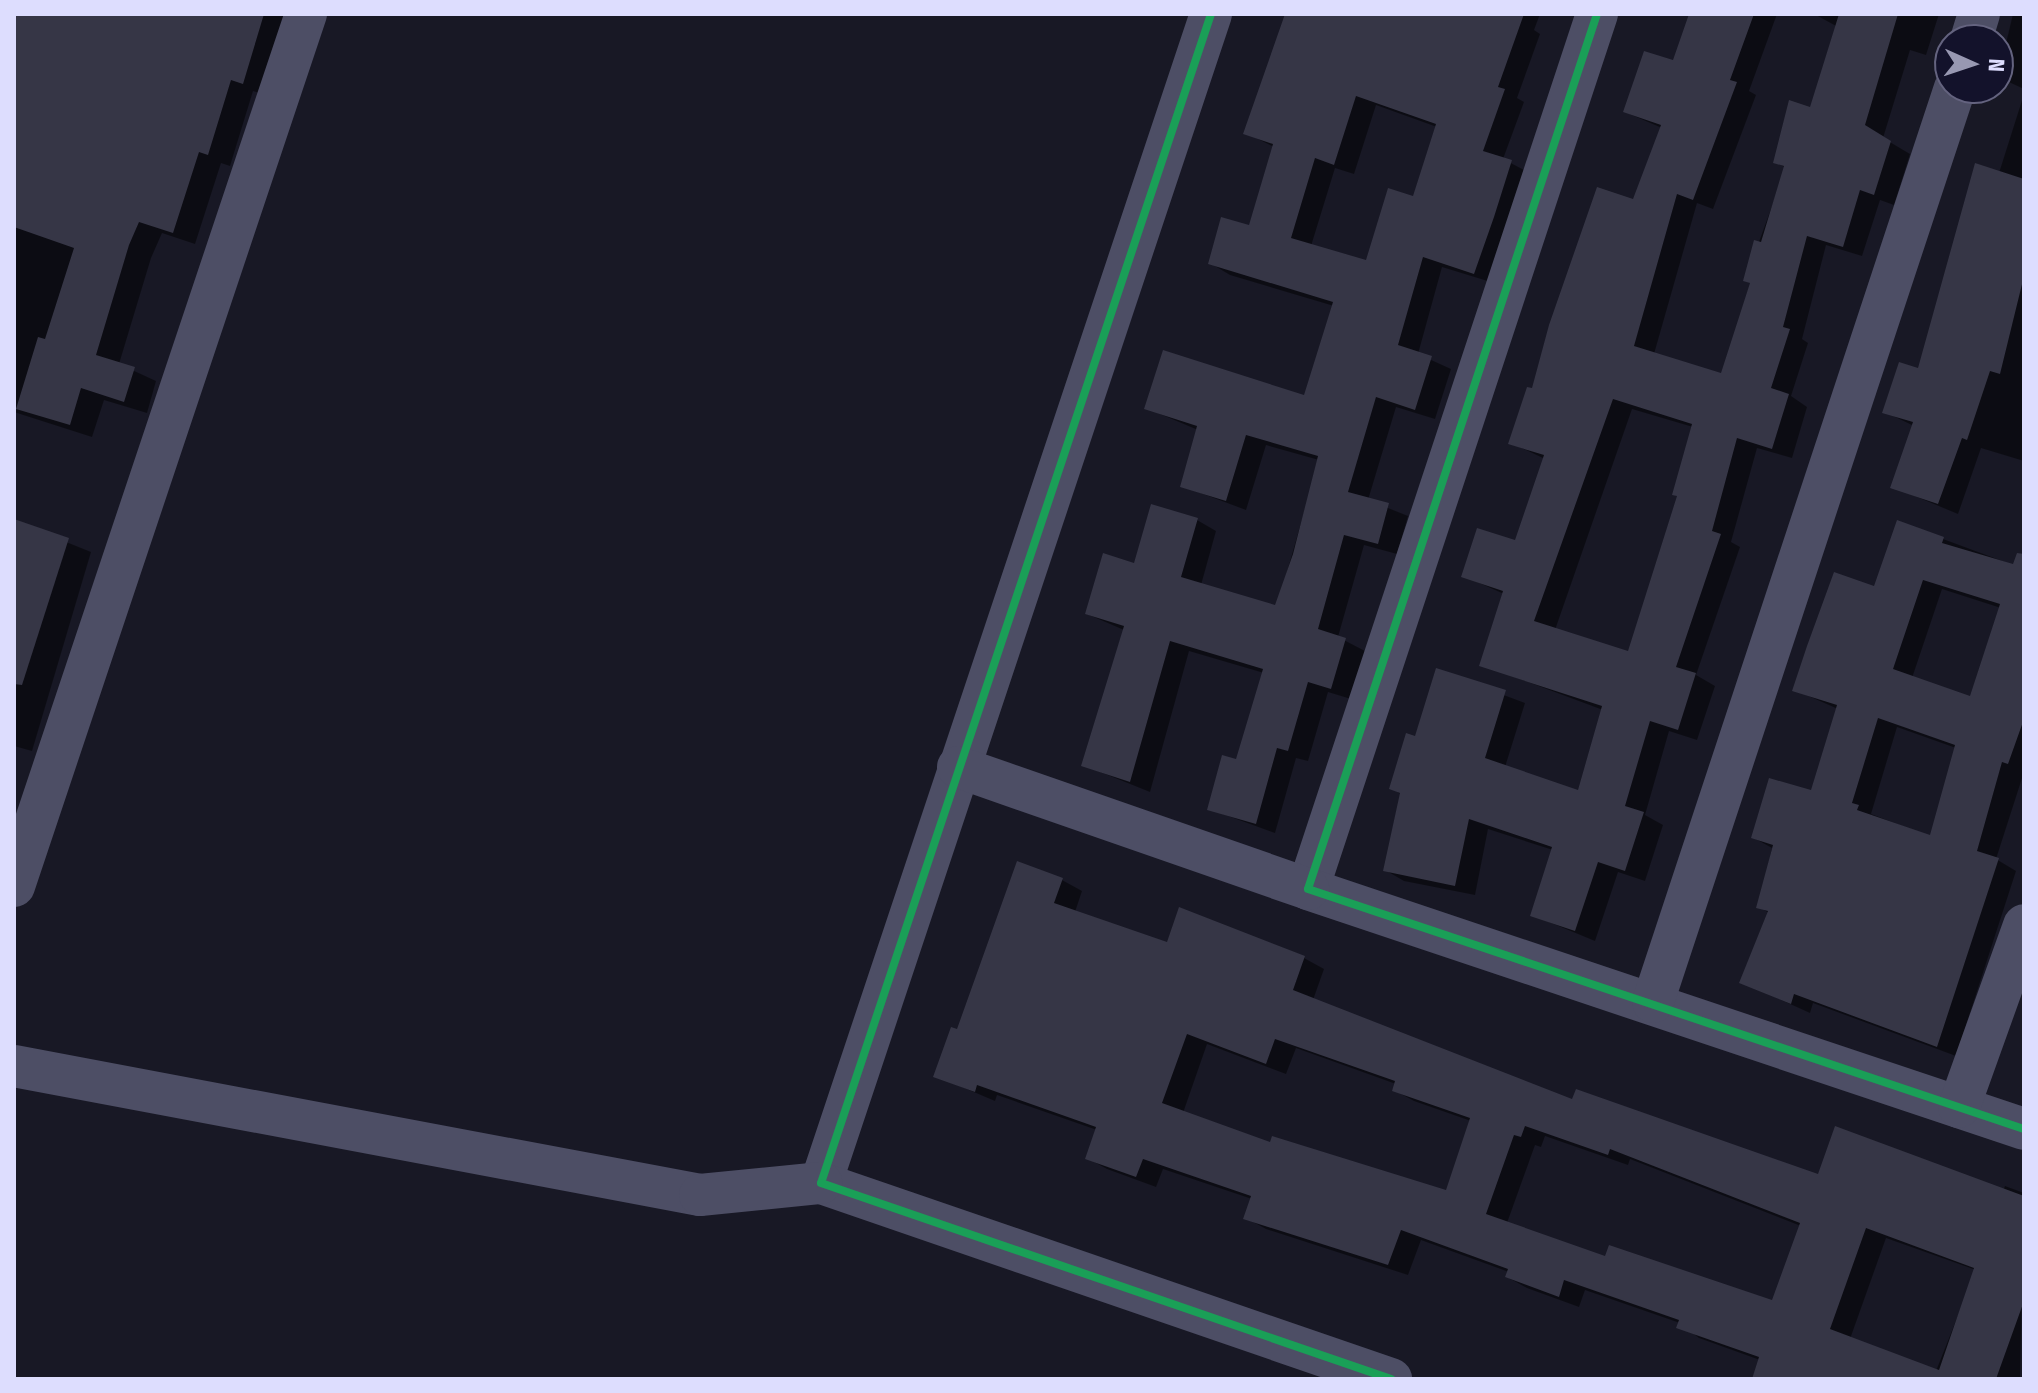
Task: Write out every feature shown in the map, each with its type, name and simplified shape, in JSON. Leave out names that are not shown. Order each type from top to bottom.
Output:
[{"type":"street","points":[[14,886],[306,14]]},
{"type":"street","points":[[821,1183],[1211,14]]},
{"type":"street","points":[[1308,889],[1597,14]]},
{"type":"street","points":[[1653,1002],[1950,104]]},
{"type":"street","points":[[958,767],[1308,889],[1653,1002],[2024,1129]]},
{"type":"street","points":[[1959,1107],[2024,925]]},
{"type":"street","points":[[14,1066],[700,1195],[821,1183],[1391,1379]]},
{"type":"building","points":[[14,14],[264,14],[243,84],[231,80],[208,155],[199,152],[173,233],[139,222],[129,245],[96,355],[135,367],[124,402],[81,388],[70,425],[16,409],[38,337],[45,339],[74,248],[14,227]]},
{"type":"building","points":[[1285,14],[1524,14],[1498,87],[1505,89],[1483,151],[1512,160],[1494,217],[1474,274],[1423,257],[1398,345],[1432,356],[1415,410],[1376,397],[1348,492],[1389,503],[1378,544],[1344,535],[1318,629],[1346,638],[1331,689],[1308,682],[1288,751],[1277,748],[1256,824],[1207,810],[1222,755],[1236,759],[1263,669],[1170,641],[1130,782],[1081,766],[1124,626],[1085,614],[1103,553],[1134,563],[1151,504],[1198,518],[1181,577],[1275,605],[1293,554],[1318,456],[1246,435],[1226,501],[1180,487],[1197,426],[1144,409],[1163,350],[1304,395],[1333,302],[1208,264],[1221,217],[1249,225],[1273,144],[1243,134]],"holes":[[[1356,96],[1436,124],[1413,196],[1388,188],[1366,260],[1291,238],[1315,158],[1334,165]]]},
{"type":"building","points":[[1689,14],[1754,14],[1730,80],[1737,82],[1693,200],[1677,194],[1634,346],[1721,373],[1750,283],[1743,281],[1754,240],[1761,242],[1784,166],[1773,163],[1789,100],[1810,107],[1839,14],[1898,14],[1865,125],[1891,141],[1874,195],[1860,190],[1843,247],[1807,236],[1783,327],[1790,329],[1771,388],[1789,394],[1772,449],[1737,438],[1712,531],[1721,534],[1676,667],[1696,673],[1678,730],[1650,721],[1625,806],[1644,812],[1625,871],[1598,862],[1575,931],[1530,916],[1552,847],[1469,819],[1455,886],[1383,871],[1400,793],[1389,789],[1406,733],[1415,736],[1436,668],[1506,690],[1485,758],[1578,790],[1602,706],[1479,666],[1503,591],[1461,577],[1477,528],[1515,540],[1544,455],[1508,444],[1527,387],[1532,388],[1549,325],[1597,187],[1633,199],[1661,125],[1623,112],[1644,51],[1673,60]],"holes":[[[1613,399],[1692,424],[1672,495],[1677,496],[1628,651],[1534,621]]]},
{"type":"building","points":[[1975,163],[2024,179],[2024,276],[2000,374],[1990,371],[1967,440],[1962,438],[1938,504],[1890,488],[1913,422],[1882,413],[1899,362],[1918,368]]},
{"type":"building","points":[[14,519],[69,538],[22,685],[14,684]]},
{"type":"building","points":[[1897,520],[1944,537],[1942,543],[2013,564],[2017,553],[2024,554],[2024,719],[2008,764],[2002,762],[1977,851],[1999,858],[1937,1047],[1794,994],[1791,1004],[1739,983],[1768,911],[1756,908],[1773,845],[1751,838],[1769,778],[1811,790],[1837,705],[1792,691],[1807,646],[1834,572],[1874,586]],"holes":[[[1923,580],[2000,604],[1970,696],[1893,669]],[[1878,718],[1955,745],[1930,835],[1857,810],[1859,805],[1852,803]]]},
{"type":"building","points":[[1017,861],[1063,878],[1054,903],[1167,942],[1179,907],[1305,956],[1293,990],[1572,1099],[1576,1089],[1818,1174],[1835,1126],[2024,1196],[2024,1301],[1996,1379],[1752,1379],[1759,1357],[1676,1328],[1679,1320],[1564,1280],[1559,1297],[1505,1277],[1508,1269],[1401,1230],[1388,1265],[1243,1219],[1251,1196],[1143,1159],[1136,1177],[1085,1159],[1096,1127],[977,1085],[975,1092],[933,1077],[951,1027],[957,1029]],"holes":[[[1187,1034],[1266,1064],[1275,1039],[1395,1081],[1392,1091],[1470,1118],[1446,1190],[1272,1136],[1270,1142],[1162,1103]],[[1525,1126],[1608,1155],[1610,1149],[1800,1223],[1772,1300],[1609,1245],[1605,1256],[1486,1214],[1514,1135],[1521,1137]],[[1866,1228],[1974,1268],[1939,1370],[1830,1329]]]},
{"type":"cycle path","points":[[1211,14],[821,1183],[1391,1379]]},
{"type":"cycle path","points":[[1597,14],[1308,889],[2024,1129]]}]
